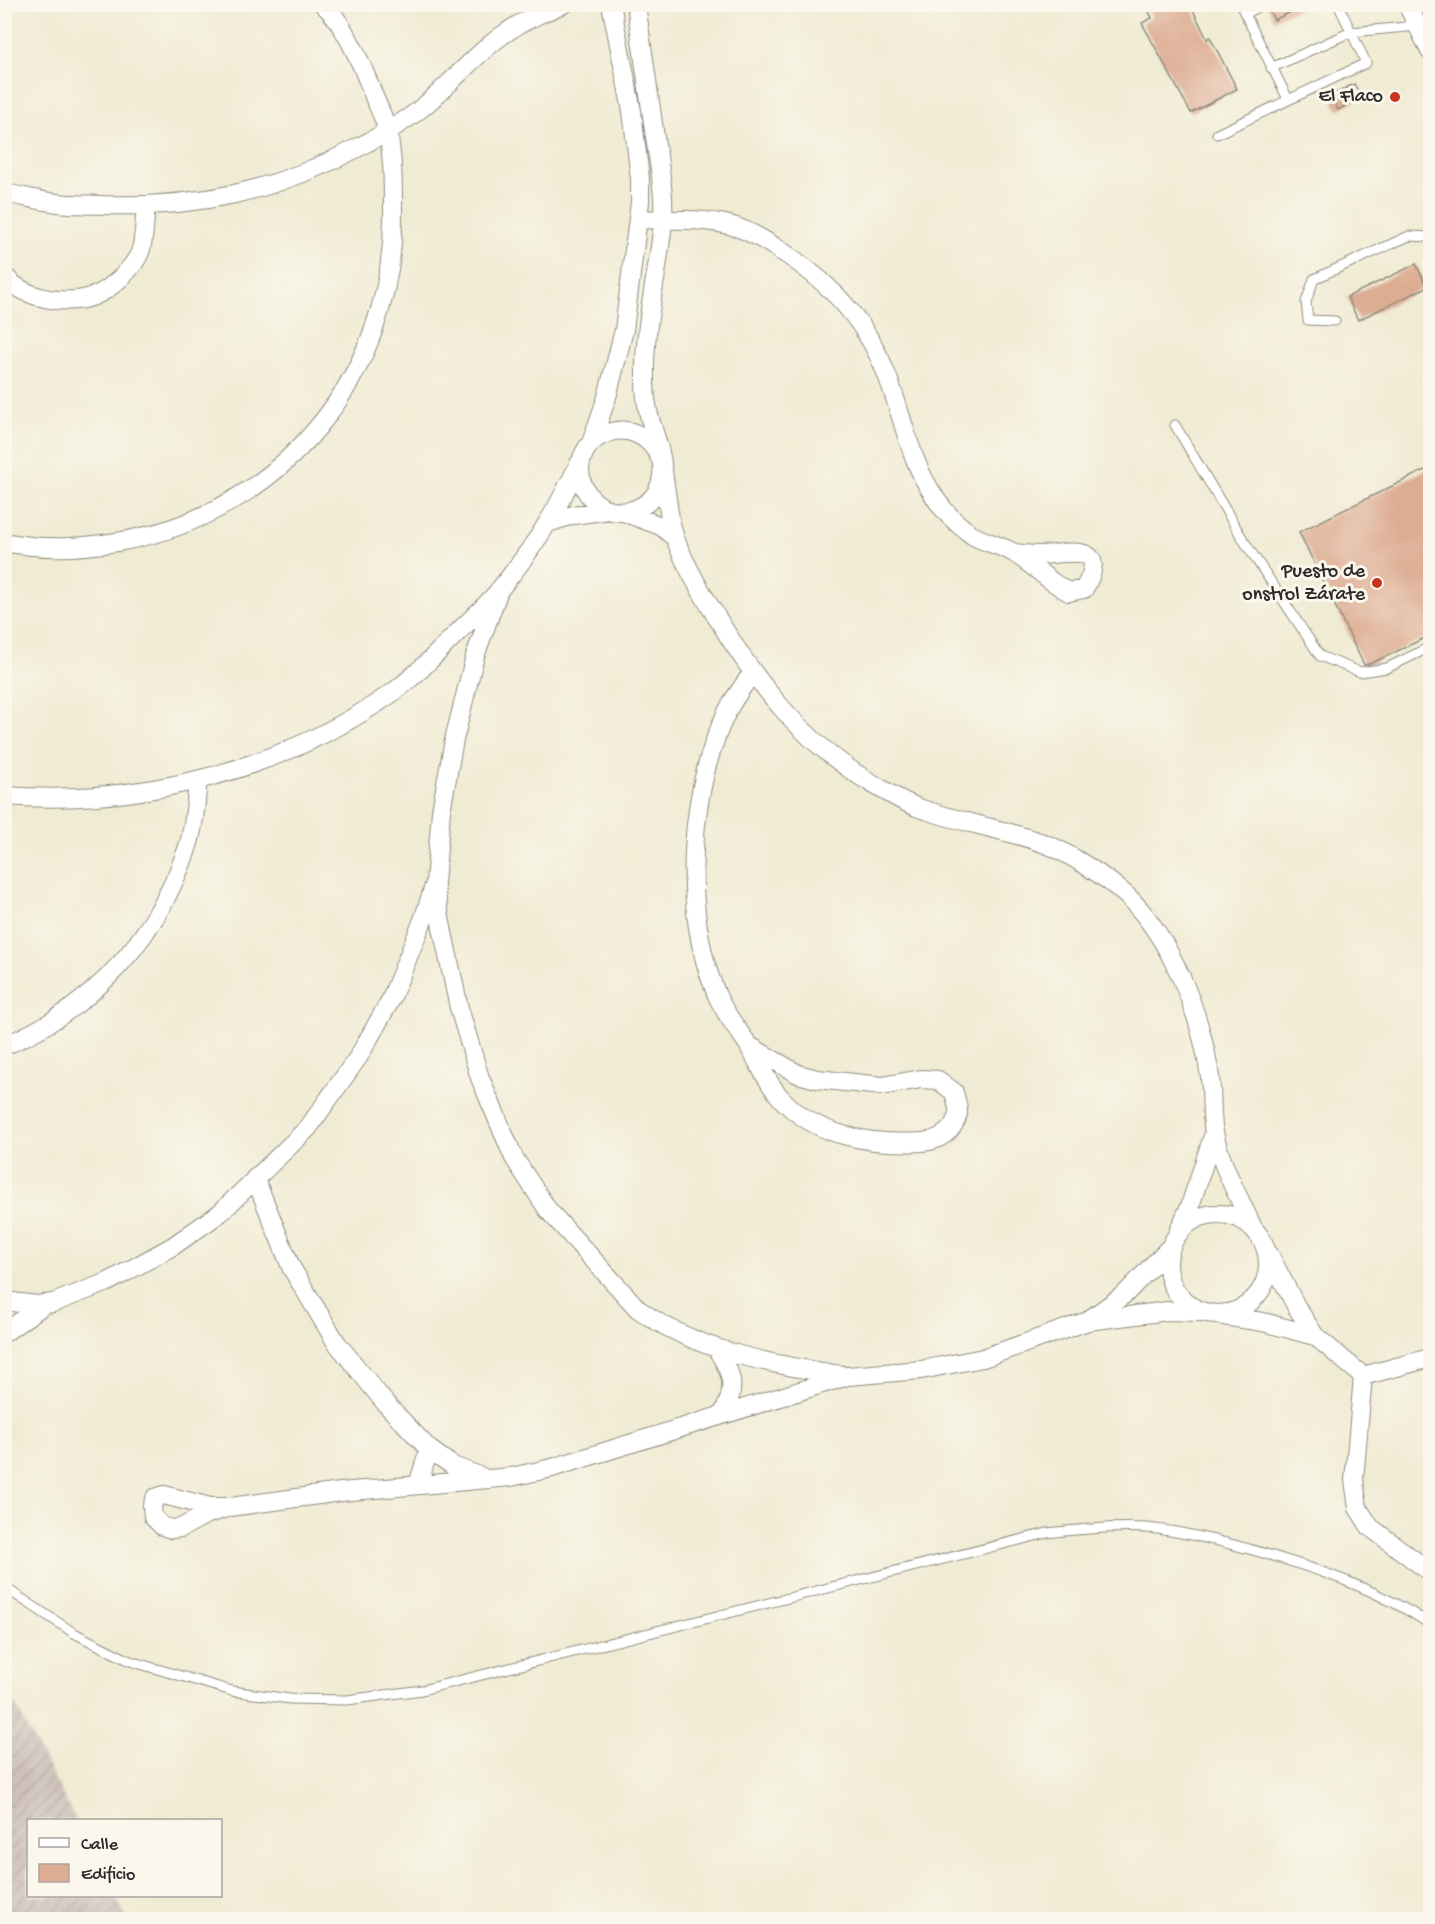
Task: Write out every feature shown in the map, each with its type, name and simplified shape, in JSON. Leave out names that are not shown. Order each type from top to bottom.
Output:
[{"type":"street","points":[[4,543],[59,549],[141,538],[184,525],[228,504],[278,470],[309,439],[346,388],[377,317],[389,277],[394,238],[393,181],[388,131],[362,64],[323,4]]},
{"type":"street","points":[[4,193],[58,203],[146,206],[197,202],[235,195],[286,180],[326,165],[388,131],[442,91],[485,49],[507,32],[564,4]]},
{"type":"street","points":[[611,4],[632,111],[640,179],[638,219],[624,330],[608,397],[581,471],[585,489],[597,504],[661,526],[675,538]]},
{"type":"street","points":[[636,4],[662,184],[663,219],[647,333],[645,371],[647,405],[662,466],[675,538],[702,593],[753,672],[779,707],[826,752],[858,775],[899,799],[920,808],[1046,844],[1100,874],[1126,895],[1144,915],[1182,980],[1197,1019],[1209,1071],[1214,1133],[1227,1171],[1253,1228],[1261,1238],[1296,1306],[1315,1336],[1363,1376]]},
{"type":"street","points":[[1407,4],[1424,24],[1431,51]]},
{"type":"street","points":[[4,275],[11,284],[23,292],[41,297],[77,299],[95,296],[127,272],[140,252],[146,206]]},
{"type":"street","points":[[638,219],[703,221],[730,225],[763,239],[800,262],[825,282],[848,307],[869,336],[888,376],[912,450],[933,496],[973,535],[1014,553]]},
{"type":"street","points":[[4,796],[44,799],[98,795],[144,791],[198,780],[254,764],[291,749],[342,723],[393,692],[449,641],[499,590],[548,523],[587,451],[601,435],[625,430],[648,439],[656,448],[662,466],[660,485],[654,496],[645,504],[634,510],[573,515],[548,523]]},
{"type":"street","points":[[4,1301],[45,1304],[108,1282],[173,1246],[220,1213],[308,1128],[359,1056],[391,999],[414,944],[435,883],[441,811],[454,740],[475,657],[499,590]]},
{"type":"street","points":[[449,641],[475,657]]},
{"type":"street","points":[[748,1045],[798,1074],[817,1079],[882,1086],[921,1079],[938,1080],[954,1092],[958,1112],[948,1133],[930,1142],[899,1143],[851,1138],[823,1128],[806,1119],[780,1098],[764,1076],[748,1045],[716,995],[704,962],[696,914],[693,874],[695,837],[708,767],[730,706],[753,672]]},
{"type":"street","points":[[4,1046],[24,1038],[92,994],[122,964],[148,930],[172,886],[189,843],[198,780]]},
{"type":"street","points":[[435,883],[459,1008],[480,1078],[514,1158],[548,1210],[638,1309],[656,1322],[716,1348],[796,1368],[848,1376]]},
{"type":"street","points":[[414,944],[432,944],[446,948]]},
{"type":"street","points":[[1214,1133],[1190,1206],[1175,1239],[1168,1262],[1170,1278],[1176,1293],[1188,1305],[1208,1313],[1263,1322],[1315,1336]]},
{"type":"street","points":[[255,1178],[291,1268],[336,1342],[386,1404],[429,1449],[453,1466],[486,1478]]},
{"type":"street","points":[[1088,1321],[1125,1294],[1190,1222],[1216,1213],[1237,1217],[1253,1228]]},
{"type":"street","points":[[230,1507],[340,1492],[511,1477],[552,1468],[848,1376],[921,1370],[983,1358],[1088,1321],[1168,1311],[1231,1313],[1246,1306],[1258,1295],[1266,1281],[1269,1265],[1266,1249]]},
{"type":"street","points":[[4,1333],[45,1304]]},
{"type":"street","points":[[716,1348],[726,1364],[732,1381],[729,1402],[722,1415]]},
{"type":"street","points":[[1363,1376],[1431,1358]]},
{"type":"street","points":[[1363,1376],[1354,1480],[1358,1508],[1370,1527],[1431,1572]]},
{"type":"street","points":[[418,1485],[429,1449]]},
{"type":"lane","points":[[1240,4],[1288,99]]},
{"type":"lane","points":[[1245,14],[1263,4]]},
{"type":"lane","points":[[1217,134],[1366,63],[1338,4]]},
{"type":"lane","points":[[1271,68],[1351,32],[1424,24]]},
{"type":"lane","points":[[1335,321],[1308,321],[1306,302],[1314,279],[1409,236],[1431,237]]},
{"type":"lane","points":[[1175,424],[1244,541],[1320,656],[1360,672],[1387,668],[1431,647]]},
{"type":"lane","points":[[4,1587],[74,1633],[130,1661],[232,1691],[290,1699],[347,1700],[422,1690],[1047,1533],[1084,1529],[1146,1528],[1204,1536],[1366,1588],[1431,1624]]},
{"type":"shaded area","points":[[4,1683],[75,1819],[27,1819],[27,1897],[116,1897],[127,1919],[5,1919]]},
{"type":"building","points":[[1145,4],[1190,4],[1207,39],[1210,37],[1237,89],[1191,113],[1142,23],[1152,18]]},
{"type":"building","points":[[1270,4],[1308,4],[1274,20],[1268,8]]},
{"type":"building","points":[[1354,84],[1361,97],[1338,110],[1331,96]]},
{"type":"building","points":[[1416,264],[1427,287],[1358,320],[1347,297]]},
{"type":"building","name":"Puesto de onstrol Zárate","points":[[1431,467],[1431,635],[1364,665],[1299,532]]},
{"type":"place","name":"El Flaco","points":[[1395,97]]},
{"type":"place","name":"Puesto de onstrol Zárate","points":[[1377,583]]}]
